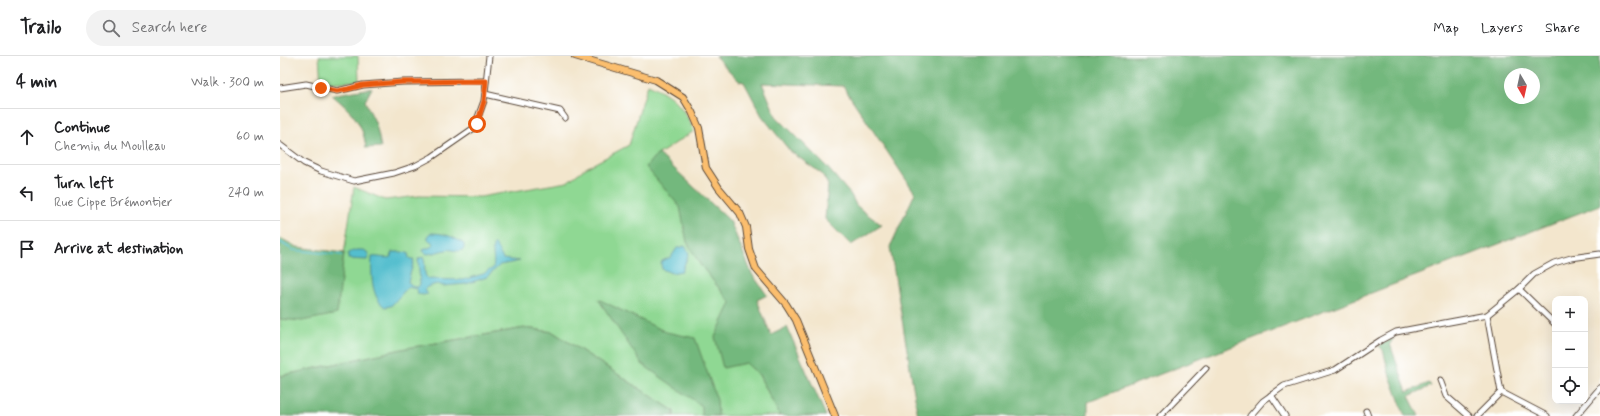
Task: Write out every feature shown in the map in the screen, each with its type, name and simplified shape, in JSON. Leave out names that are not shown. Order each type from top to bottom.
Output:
[{"type":"main road","points":[[577,57],[656,80],[683,97],[699,128],[706,168],[718,188],[740,213],[746,227],[749,249],[756,269],[786,304],[796,320],[835,416]]},
{"type":"street","points":[[280,145],[304,163],[354,182],[394,173],[426,161],[470,131],[477,124],[485,94],[489,56]]},
{"type":"street","points":[[280,88],[306,84],[337,91],[363,85],[403,82],[486,81]]},
{"type":"street","points":[[485,94],[560,111],[565,118]]},
{"type":"street","points":[[1250,416],[1263,401],[1284,386],[1335,370],[1396,332],[1487,316],[1534,274],[1554,263],[1571,258],[1600,254]]},
{"type":"street","points":[[1519,289],[1552,321]]},
{"type":"street","points":[[1487,316],[1501,392]]},
{"type":"street","points":[[1160,416],[1206,368]]},
{"type":"street","points":[[1440,380],[1446,396],[1468,416]]},
{"type":"street","points":[[1576,416],[1600,388]]},
{"type":"street","points":[[1477,416],[1501,392]]},
{"type":"street","points":[[1501,392],[1547,416]]},
{"type":"street","points":[[1270,395],[1285,416]]},
{"type":"green space","points":[[319,56],[358,56],[359,81],[321,83]]},
{"type":"green space","points":[[715,56],[1600,56],[1600,205],[1088,402],[1088,416],[918,416],[890,247],[915,193],[843,86],[762,83],[776,116],[826,166],[851,195],[856,205],[882,225],[851,245],[825,219],[828,185],[822,174],[790,151],[762,116],[744,82],[739,81]]},
{"type":"green space","points":[[648,84],[664,92],[676,102],[686,115],[694,131],[656,156],[672,174],[699,263],[731,303],[759,375],[780,416],[674,416],[674,411],[553,332],[525,328],[407,348],[280,376],[280,309],[336,307],[354,187],[385,200],[419,196],[480,197],[567,182],[584,169],[629,145]]},
{"type":"green space","points":[[372,88],[365,101],[376,124],[381,147],[366,148],[359,124],[345,106],[332,95]]},
{"type":"green space","points":[[659,154],[730,221],[752,274],[767,295],[757,300],[771,335],[787,327],[826,416],[780,416],[759,375],[746,363],[723,368],[715,337],[731,303],[699,263],[687,242],[680,207],[646,167],[653,158]]},
{"type":"green space","points":[[280,238],[297,247],[344,253],[337,314],[302,321],[280,319]]},
{"type":"green space","points":[[598,299],[666,332],[695,338],[717,400],[718,416],[702,416],[702,406],[642,364]]},
{"type":"green space","points":[[525,328],[553,332],[674,411],[674,416],[280,416],[280,376],[407,348]]},
{"type":"green space","points":[[1394,337],[1390,344],[1407,392],[1429,383],[1431,386],[1409,396],[1419,416],[1405,416],[1389,373],[1383,350],[1379,346]]},
{"type":"water","points":[[430,233],[444,234],[452,237],[464,244],[464,249],[460,251],[448,250],[427,254],[423,250],[433,246],[432,242],[428,240],[428,235]]},
{"type":"water","points":[[495,244],[503,259],[520,261],[500,265],[487,277],[466,284],[443,286],[437,284],[427,287],[424,290],[428,294],[418,294],[417,289],[408,287],[391,306],[385,307],[380,303],[374,291],[372,257],[391,257],[393,252],[408,253],[409,258],[414,260],[408,282],[414,287],[418,287],[420,284],[418,259],[423,257],[425,263],[425,274],[428,279],[463,280],[483,274],[493,268],[493,246]]},
{"type":"water","points":[[685,246],[689,253],[682,271],[671,273],[662,269],[662,261],[671,257],[677,248]]},
{"type":"water","points":[[356,250],[364,250],[369,256],[367,260],[348,259],[348,253]]},
{"type":"waterway","points":[[280,242],[293,250],[342,255]]},
{"type":"route","points":[[321,88],[337,91],[363,85],[403,82],[486,81],[484,101],[477,124]]}]
